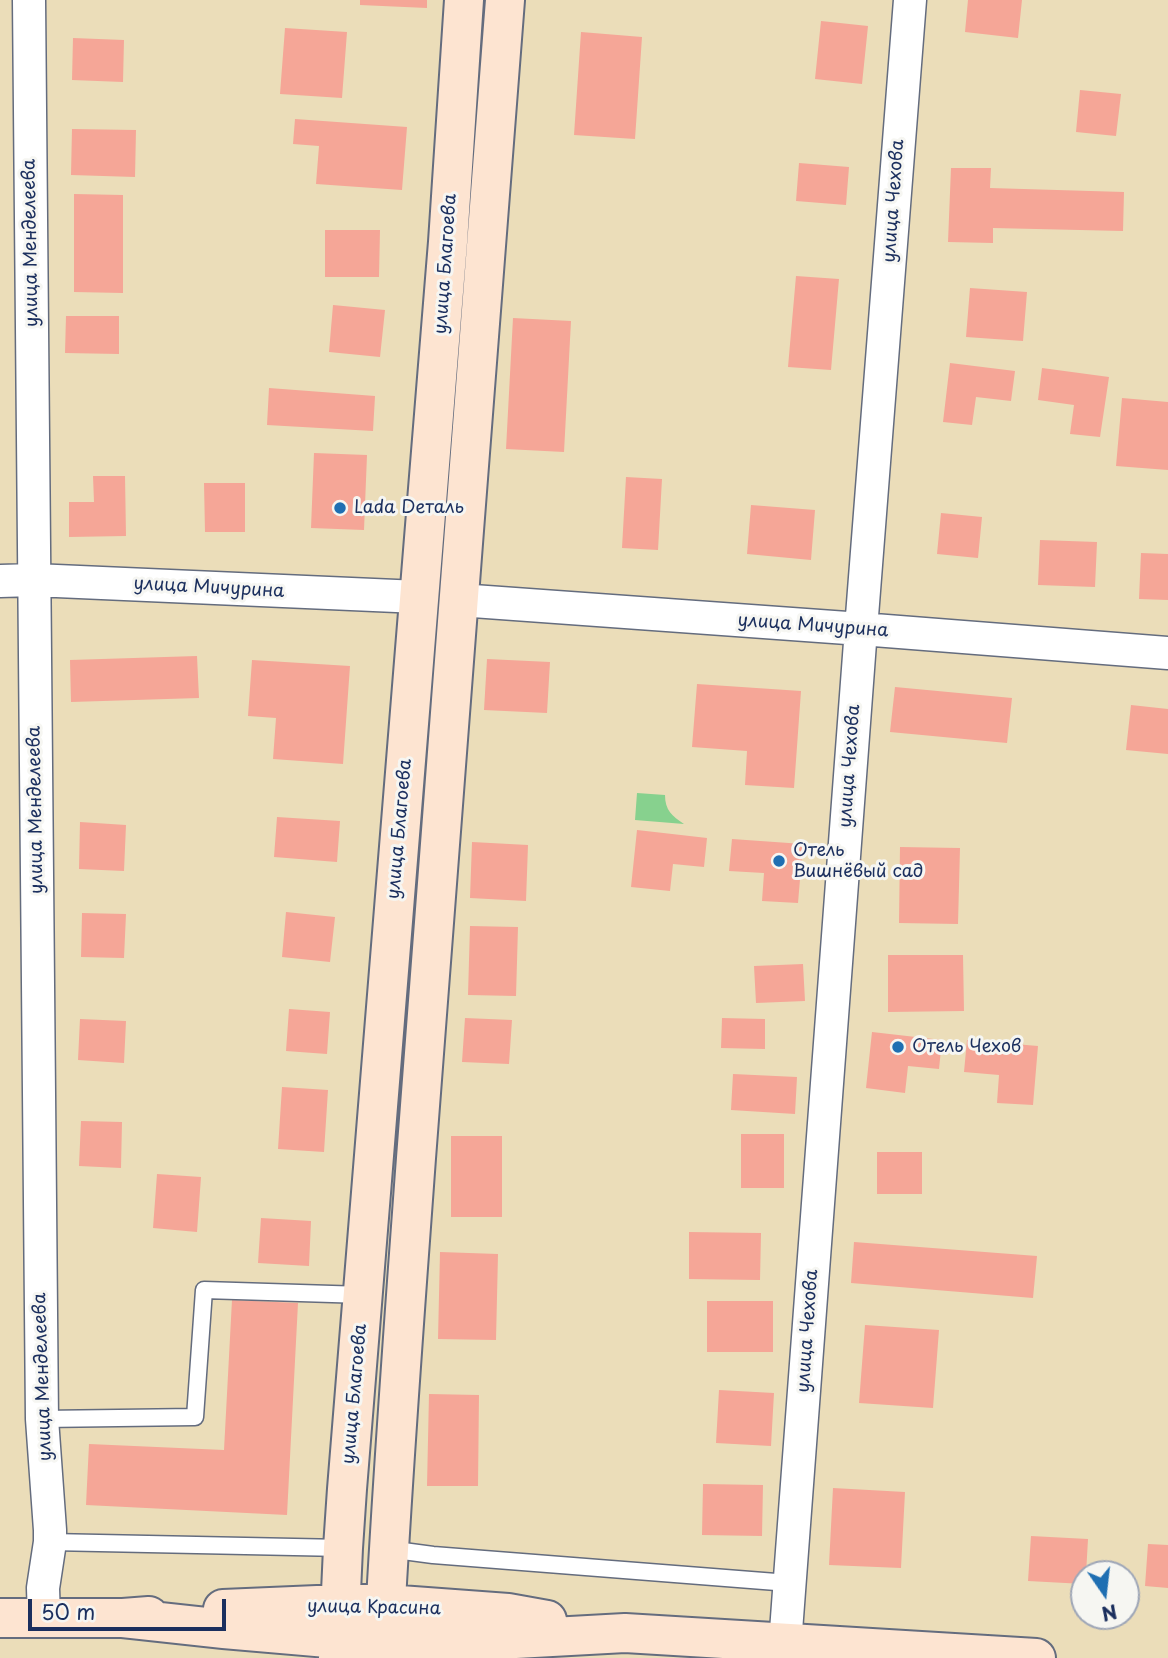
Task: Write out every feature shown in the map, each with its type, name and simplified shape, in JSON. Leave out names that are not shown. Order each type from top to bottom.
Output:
[{"type":"main road","name":"улица Благоева","points":[[340,1634],[343,1548],[449,229],[464,0]]},
{"type":"main road","points":[[384,1634],[432,924],[505,0]]},
{"type":"main road","points":[[422,556],[426,570],[442,593],[459,600]]},
{"type":"main road","points":[[419,597],[434,603],[452,624],[455,645]]},
{"type":"main road","name":"улица Красина","points":[[0,1618],[123,1618],[224,1609],[340,1634],[384,1634],[443,1643],[625,1633],[784,1650],[1036,1658]]},
{"type":"street","name":"улица Менделеева","points":[[29,0],[42,1419],[50,1542],[43,1588],[44,1619]]},
{"type":"street","name":"улица Чехова","points":[[784,1650],[910,0]]},
{"type":"street","name":"улица Мичурина","points":[[0,581],[34,580],[419,597]]},
{"type":"street","name":"улица Мичурина","points":[[459,600],[1168,653]]},
{"type":"lane","points":[[42,1419],[195,1417],[204,1290],[363,1295]]},
{"type":"lane","points":[[50,1542],[343,1548]]},
{"type":"lane","points":[[388,1549],[433,1555],[789,1583]]},
{"type":"green space","points":[[637,793],[665,795],[670,812],[684,824],[635,820]]},
{"type":"building","points":[[360,0],[427,0],[427,8],[360,5]]},
{"type":"building","points":[[968,0],[1022,0],[1018,38],[965,32]]},
{"type":"building","points":[[821,21],[868,26],[862,84],[815,79]]},
{"type":"building","points":[[285,28],[347,32],[342,98],[280,94]]},
{"type":"building","points":[[581,32],[642,37],[635,139],[574,135]]},
{"type":"building","points":[[73,38],[124,40],[123,82],[72,80]]},
{"type":"building","points":[[1080,90],[1121,94],[1116,136],[1076,132]]},
{"type":"building","points":[[295,119],[407,127],[402,190],[316,184],[319,146],[293,144]]},
{"type":"building","points":[[72,129],[136,130],[135,177],[71,175]]},
{"type":"building","points":[[799,163],[849,167],[846,205],[796,201]]},
{"type":"building","points":[[951,168],[991,168],[990,188],[1124,192],[1123,231],[993,228],[993,243],[948,242]]},
{"type":"building","points":[[74,194],[123,195],[123,293],[74,292]]},
{"type":"building","points":[[325,230],[380,230],[379,277],[325,277]]},
{"type":"building","points":[[796,276],[839,279],[831,370],[788,367]]},
{"type":"building","points":[[970,288],[1027,292],[1023,341],[966,337]]},
{"type":"building","points":[[333,305],[385,310],[380,357],[329,352]]},
{"type":"building","points":[[66,316],[119,316],[119,354],[65,353]]},
{"type":"building","points":[[513,318],[571,321],[564,452],[506,449]]},
{"type":"building","points":[[950,363],[1015,371],[1011,401],[976,397],[972,425],[943,422]]},
{"type":"building","points":[[1042,368],[1109,377],[1100,437],[1070,434],[1074,405],[1038,400]]},
{"type":"building","points":[[269,388],[375,396],[373,431],[267,425]]},
{"type":"building","points":[[1122,398],[1168,402],[1168,470],[1116,466]]},
{"type":"building","points":[[314,453],[367,455],[364,530],[311,528]]},
{"type":"building","points":[[93,476],[125,476],[126,536],[69,537],[69,502],[94,502]]},
{"type":"building","points":[[626,477],[662,479],[658,550],[622,548]]},
{"type":"building","points":[[204,483],[245,483],[245,532],[205,532]]},
{"type":"building","points":[[751,505],[815,510],[811,560],[747,554]]},
{"type":"building","points":[[941,513],[982,517],[978,558],[937,554]]},
{"type":"building","points":[[1040,540],[1097,542],[1095,587],[1038,585]]},
{"type":"building","points":[[1141,553],[1168,554],[1168,600],[1139,599]]},
{"type":"building","points":[[197,656],[199,698],[71,702],[70,660]]},
{"type":"building","points":[[487,659],[550,662],[547,713],[484,710]]},
{"type":"building","points":[[252,660],[350,666],[343,764],[273,759],[276,718],[248,716]]},
{"type":"building","points":[[697,684],[801,691],[794,788],[745,785],[747,751],[692,747]]},
{"type":"building","points":[[895,687],[1012,698],[1007,743],[890,732]]},
{"type":"building","points":[[1131,705],[1168,709],[1168,754],[1126,750]]},
{"type":"building","points":[[277,817],[340,821],[337,862],[274,857]]},
{"type":"building","points":[[80,822],[126,825],[124,871],[79,869]]},
{"type":"building","points":[[637,830],[707,838],[704,867],[673,864],[670,891],[631,887]]},
{"type":"building","points":[[732,839],[803,844],[798,903],[762,901],[764,873],[729,871]]},
{"type":"building","points":[[472,842],[528,845],[526,901],[470,898]]},
{"type":"building","points":[[900,847],[960,848],[958,924],[899,923]]},
{"type":"building","points":[[286,912],[335,917],[330,962],[282,957]]},
{"type":"building","points":[[82,913],[126,914],[124,958],[81,957]]},
{"type":"building","points":[[470,926],[518,927],[516,996],[468,995]]},
{"type":"building","points":[[888,955],[963,955],[964,1011],[888,1012]]},
{"type":"building","points":[[803,964],[805,1001],[756,1003],[754,966]]},
{"type":"building","points":[[289,1009],[330,1012],[327,1054],[286,1051]]},
{"type":"building","points":[[465,1018],[512,1020],[509,1064],[462,1062]]},
{"type":"building","points":[[722,1018],[765,1019],[765,1049],[721,1048]]},
{"type":"building","points":[[80,1019],[126,1021],[124,1063],[78,1060]]},
{"type":"building","points":[[872,1032],[942,1040],[939,1069],[908,1066],[905,1093],[866,1088]]},
{"type":"building","points":[[967,1040],[1038,1046],[1033,1105],[997,1103],[999,1075],[964,1072]]},
{"type":"building","points":[[733,1074],[797,1077],[795,1114],[731,1110]]},
{"type":"building","points":[[282,1087],[328,1090],[324,1152],[278,1149]]},
{"type":"building","points":[[81,1121],[122,1122],[121,1168],[79,1166]]},
{"type":"building","points":[[741,1134],[784,1134],[784,1188],[741,1188]]},
{"type":"building","points":[[451,1136],[502,1136],[502,1217],[451,1217]]},
{"type":"building","points":[[877,1152],[922,1152],[922,1194],[877,1194]]},
{"type":"building","points":[[157,1174],[201,1177],[197,1232],[153,1228]]},
{"type":"building","points":[[261,1218],[311,1221],[309,1266],[258,1263]]},
{"type":"building","points":[[689,1232],[761,1233],[760,1280],[689,1279]]},
{"type":"building","points":[[854,1242],[1037,1256],[1033,1298],[851,1283]]},
{"type":"building","points":[[440,1252],[498,1254],[496,1340],[438,1339]]},
{"type":"building","points":[[232,1300],[298,1303],[287,1515],[86,1505],[89,1444],[224,1450]]},
{"type":"building","points":[[707,1301],[773,1301],[773,1352],[707,1352]]},
{"type":"building","points":[[865,1325],[939,1330],[933,1408],[859,1403]]},
{"type":"building","points":[[719,1390],[774,1393],[771,1446],[716,1443]]},
{"type":"building","points":[[429,1394],[479,1395],[478,1486],[427,1486]]},
{"type":"building","points":[[703,1484],[763,1485],[762,1536],[702,1535]]},
{"type":"building","points":[[833,1488],[905,1492],[901,1568],[829,1565]]},
{"type":"building","points":[[1031,1536],[1088,1539],[1087,1560],[1070,1560],[1070,1583],[1028,1581]]},
{"type":"building","points":[[1148,1544],[1168,1545],[1168,1588],[1145,1586]]},
{"type":"place","name":"Lada Dеталь","points":[[340,508]]},
{"type":"place","name":"Отель Вишнёвый сад","points":[[779,861]]},
{"type":"place","name":"Отель Чехов","points":[[898,1047]]}]
